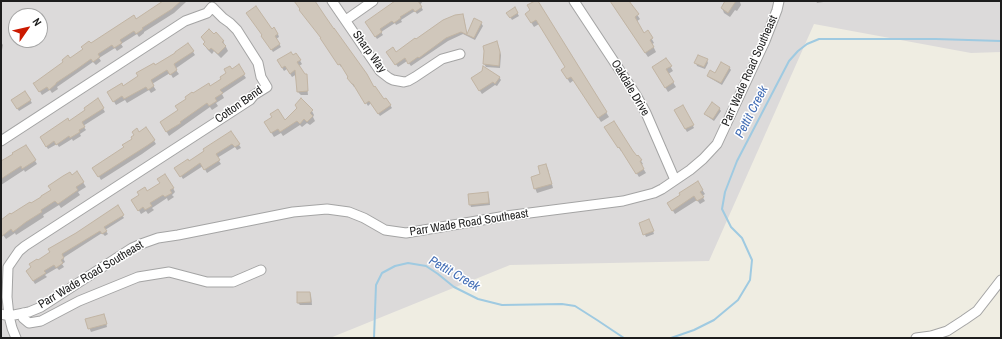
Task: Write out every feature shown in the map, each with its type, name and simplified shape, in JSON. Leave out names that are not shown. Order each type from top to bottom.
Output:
[{"type":"street","name":"Sharp Way","points":[[332,1],[380,71],[393,80],[404,82],[408,81],[442,59],[460,54]]},
{"type":"street","points":[[346,20],[373,1]]},
{"type":"street","name":"Oakdale Drive","points":[[574,1],[636,95],[646,113],[675,180]]},
{"type":"street","name":"Parr Wade Road Southeast","points":[[5,315],[29,312],[41,307],[132,248],[141,244],[158,238],[293,212],[327,209],[349,212],[364,218],[385,230],[406,233],[506,216],[623,201],[654,193],[675,180],[703,159],[717,144],[765,41],[779,1]]},
{"type":"street","name":"Cotton Bend","points":[[1,141],[185,21],[207,13],[212,7],[237,30],[258,63],[261,76],[267,87],[254,95],[250,100],[19,251],[8,267],[5,315]]},
{"type":"street","points":[[23,313],[23,318],[29,323],[41,321],[80,301],[138,277],[169,272],[207,282],[233,282],[261,270]]},
{"type":"street","points":[[916,338],[931,336],[947,331],[964,320],[977,311],[1001,280]]},
{"type":"street","points":[[5,315],[16,338]]},
{"type":"shaded area","points":[[1,1],[1001,1],[1001,52],[971,53],[814,24],[709,261],[510,265],[330,338],[1,338]]},
{"type":"building","points":[[163,1],[181,1],[172,9],[142,28],[143,29],[136,34],[134,31],[120,40],[122,43],[114,48],[112,45],[98,54],[100,57],[93,62],[91,59],[56,83],[49,90],[47,87],[39,92],[33,83],[63,62],[62,60],[68,55],[70,58],[83,49],[81,47],[89,41],[91,43],[134,15],[136,19]]},
{"type":"building","points":[[294,1],[315,1],[367,74],[374,87],[375,86],[384,99],[386,98],[391,105],[378,114],[369,101],[365,104],[353,84],[347,78],[348,77],[340,64],[338,65],[321,38],[299,10],[300,9]]},
{"type":"building","points":[[395,1],[418,1],[422,7],[415,12],[413,9],[400,17],[401,18],[394,23],[392,21],[380,29],[382,32],[375,37],[365,22]]},
{"type":"building","points":[[538,1],[607,112],[598,118],[571,77],[567,79],[561,70],[565,67],[536,20],[531,23],[525,14],[530,10],[527,5]]},
{"type":"building","points":[[610,1],[629,1],[639,14],[635,17],[644,33],[648,30],[653,38],[650,40],[654,47],[645,53]]},
{"type":"building","points":[[725,1],[736,1],[728,13],[721,8]]},
{"type":"building","points":[[256,6],[272,29],[274,27],[278,34],[275,36],[280,44],[271,50],[246,13]]},
{"type":"building","points":[[515,7],[518,13],[510,18],[506,13]]},
{"type":"building","points":[[463,14],[467,34],[474,18],[482,22],[474,38],[461,32],[446,38],[419,58],[418,57],[408,64],[405,58],[395,65],[386,52],[393,47],[396,52],[443,20],[455,15]]},
{"type":"building","points":[[209,29],[214,34],[216,32],[224,41],[222,42],[226,46],[218,54],[211,48],[209,50],[203,44],[205,42],[201,37]]},
{"type":"building","points":[[497,41],[500,52],[499,66],[483,64],[483,46]]},
{"type":"building","points":[[188,43],[194,51],[174,64],[177,70],[170,75],[167,70],[151,80],[154,86],[148,90],[146,87],[124,99],[122,96],[113,102],[107,92],[122,83],[123,86],[138,76],[136,73],[154,63],[155,65]]},
{"type":"building","points":[[291,52],[293,55],[296,53],[301,60],[297,62],[305,74],[307,74],[308,91],[297,92],[295,70],[290,74],[285,66],[282,68],[277,60]]},
{"type":"building","points":[[698,55],[708,59],[704,67],[694,63]]},
{"type":"building","points":[[666,58],[672,66],[666,69],[674,82],[665,88],[652,67]]},
{"type":"building","points":[[721,62],[730,67],[721,83],[707,76],[710,70],[715,73]]},
{"type":"building","points":[[239,64],[245,74],[220,90],[223,93],[215,98],[217,101],[209,106],[207,103],[180,122],[181,123],[166,132],[160,122],[178,110],[175,106],[186,99],[185,97],[192,92],[193,93],[209,83],[210,86],[221,79],[220,77],[226,73],[224,69],[230,66],[232,69]]},
{"type":"building","points":[[483,66],[500,77],[495,84],[493,82],[479,91],[471,78],[482,71]]},
{"type":"building","points":[[25,91],[31,100],[17,109],[11,100]]},
{"type":"building","points":[[98,98],[104,108],[82,122],[85,127],[79,130],[80,132],[70,138],[69,136],[56,145],[54,141],[46,147],[40,137],[68,118],[69,121],[85,110],[84,108]]},
{"type":"building","points":[[301,98],[313,110],[310,113],[313,116],[307,122],[304,119],[300,124],[297,121],[280,132],[278,129],[271,133],[264,122],[272,117],[270,114],[278,109],[285,120],[297,108],[295,105]]},
{"type":"building","points":[[712,102],[720,108],[713,119],[704,114]]},
{"type":"building","points":[[683,105],[694,125],[685,129],[674,110]]},
{"type":"building","points":[[614,121],[633,151],[642,160],[640,161],[644,169],[636,174],[604,127]]},
{"type":"building","points":[[146,127],[155,140],[98,177],[92,168],[124,147],[122,145],[132,139],[131,137],[134,135],[132,132],[137,128],[139,132]]},
{"type":"building","points":[[231,131],[240,144],[235,147],[232,144],[216,154],[220,160],[204,170],[200,163],[180,177],[174,168],[188,159],[189,161],[204,151],[203,149]]},
{"type":"building","points":[[26,145],[36,160],[22,169],[21,166],[1,179],[1,161]]},
{"type":"building","points":[[546,164],[552,184],[534,189],[531,177],[540,174],[538,166]]},
{"type":"building","points":[[77,171],[84,182],[76,187],[78,190],[58,204],[55,201],[13,232],[11,229],[1,237],[1,220],[10,213],[11,214],[30,202],[31,203],[51,190],[48,186],[63,176],[70,172],[72,175]]},
{"type":"building","points":[[165,174],[174,188],[170,190],[172,193],[165,197],[163,195],[150,203],[152,206],[145,210],[143,207],[138,211],[131,200],[139,195],[137,192],[145,187],[147,191],[160,183],[157,179]]},
{"type":"building","points":[[698,181],[703,190],[700,192],[704,197],[697,201],[694,196],[672,211],[667,203],[680,195],[679,193]]},
{"type":"building","points":[[488,192],[489,203],[469,205],[468,194]]},
{"type":"building","points":[[118,205],[124,215],[104,227],[107,231],[102,234],[100,231],[62,254],[64,258],[61,260],[63,263],[56,268],[54,265],[44,271],[46,273],[33,281],[26,271],[31,267],[29,264],[50,252],[48,249],[76,233]]},
{"type":"building","points":[[649,219],[654,231],[643,235],[639,223]]},
{"type":"building","points":[[297,292],[310,292],[311,302],[297,303]]},
{"type":"building","points":[[104,314],[107,324],[88,329],[85,319]]},
{"type":"waterway","name":"Pettit Creek","points":[[671,338],[694,330],[714,320],[738,300],[750,280],[752,260],[742,238],[731,227],[722,209],[725,192],[737,161],[789,61],[798,51],[807,44],[819,39],[936,39],[1001,41]]},
{"type":"waterway","name":"Pettit Creek","points":[[374,338],[376,285],[382,273],[395,266],[408,263],[426,266],[454,287],[478,299],[502,305],[562,304],[575,306],[624,338]]}]
